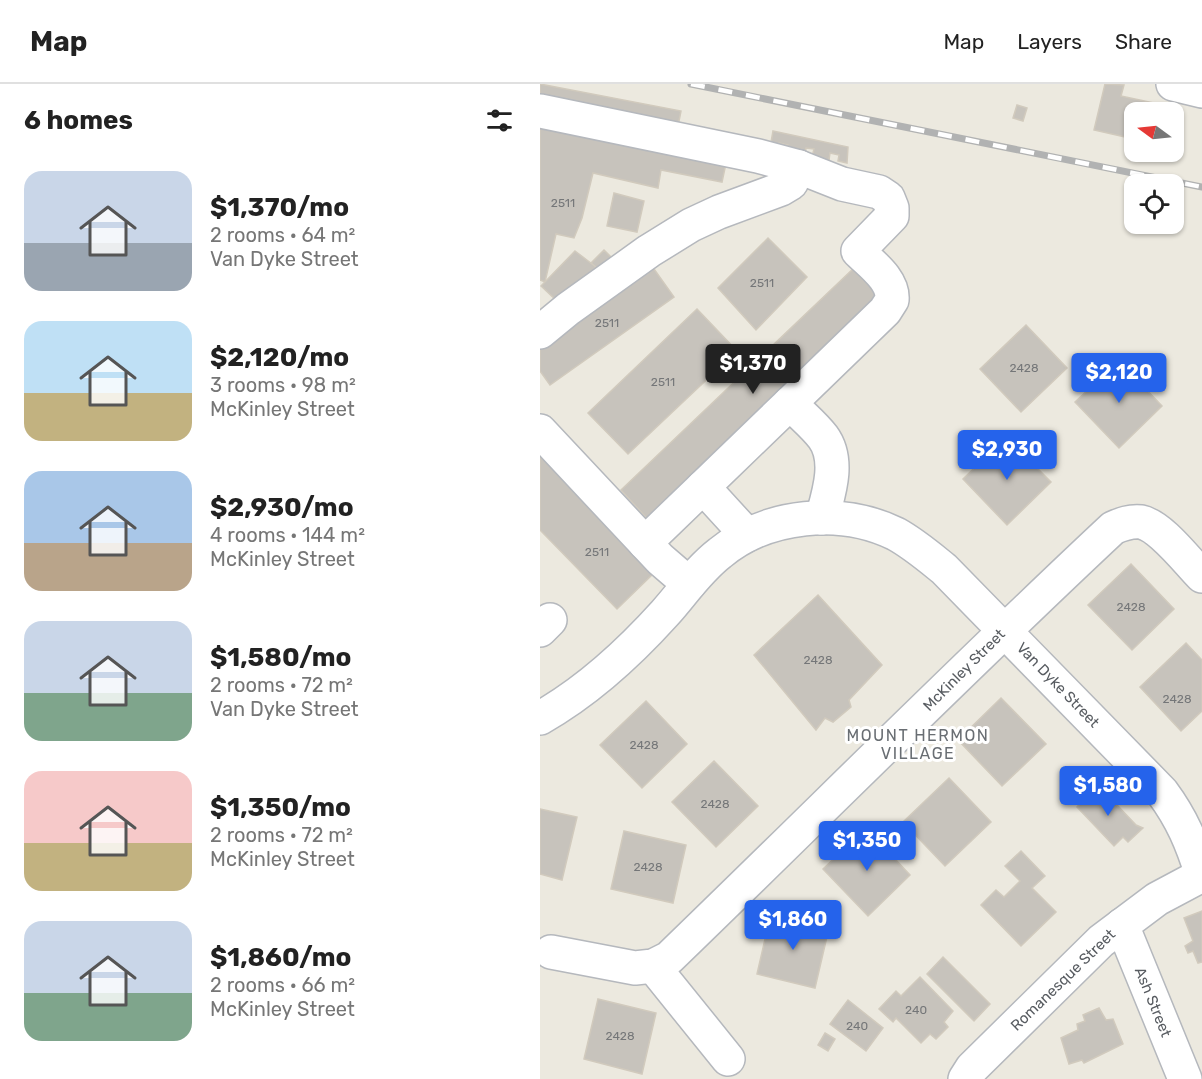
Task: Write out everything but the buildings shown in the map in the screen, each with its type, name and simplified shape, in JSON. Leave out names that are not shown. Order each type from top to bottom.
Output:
[{"type":"street","points":[[1173,84],[1202,91]]},
{"type":"street","points":[[540,111],[800,167],[842,184],[879,192],[888,198],[892,208],[892,216],[858,251],[878,270],[890,286],[893,293],[892,300],[885,311],[645,543]]},
{"type":"street","points":[[540,332],[649,251],[691,225],[781,189],[791,183],[800,167]]},
{"type":"street","points":[[790,403],[823,436],[832,458],[831,476],[822,518]]},
{"type":"street","points":[[540,431],[687,587]]},
{"type":"street","points":[[703,487],[747,535]]},
{"type":"street","name":"Van Dyke Street","points":[[540,718],[588,686],[629,651],[699,572],[721,551],[747,535],[776,524],[805,518],[836,518],[866,523],[894,534],[920,549],[944,569],[1162,792],[1177,813],[1193,843],[1202,875]]},
{"type":"street","name":"McKinley Street","points":[[652,966],[669,958],[893,741],[1004,629],[1113,528],[1127,522],[1141,522],[1155,528],[1202,576]]},
{"type":"street","name":"Romanesque Street","points":[[965,1079],[980,1060],[1101,941],[1157,899],[1202,875]]},
{"type":"street","name":"Ash Street","points":[[1122,925],[1185,1079]]},
{"type":"street","points":[[551,952],[635,968],[652,966],[728,1059]]},
{"type":"railway","points":[[691,84],[1202,187]]},
{"type":"district","name":"MOUNT HERMON VILLAGE","points":[[918,744]]}]
